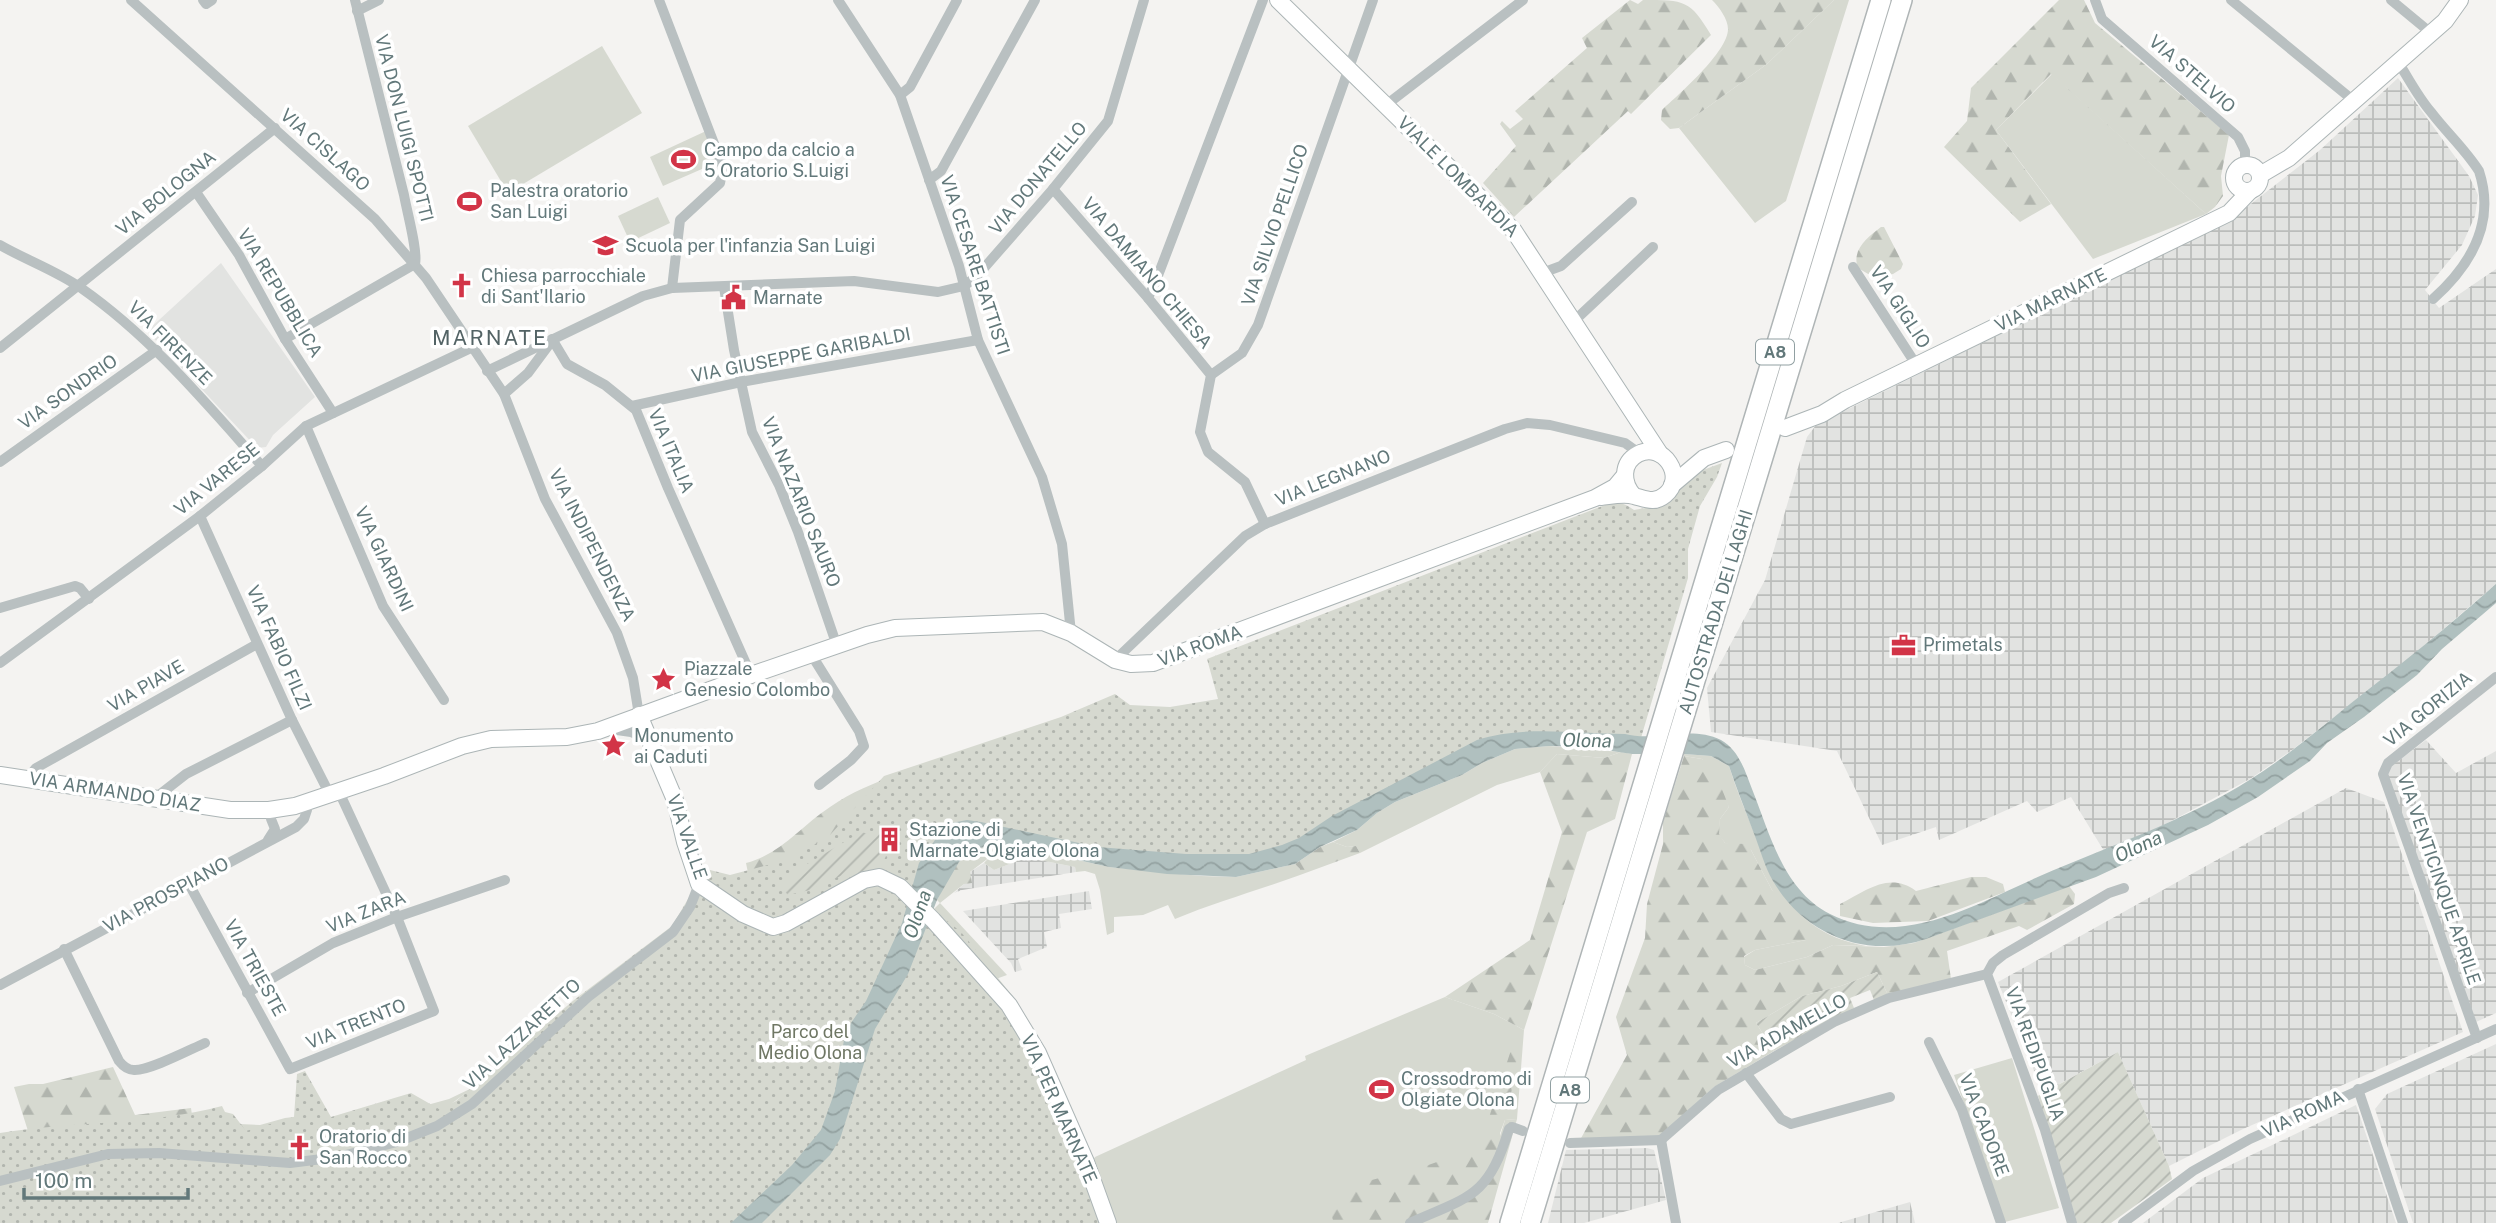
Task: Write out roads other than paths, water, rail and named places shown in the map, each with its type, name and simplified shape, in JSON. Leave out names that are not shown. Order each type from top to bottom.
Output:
[{"type":"highway","name":"AUTOSTRADA DEI LAGHI","points":[[1530,1223],[1658,768],[1668,704],[1881,0]]},
{"type":"highway","name":"AUTOSTRADA DEI LAGHI","points":[[1510,1223],[1658,768],[1692,695],[1902,0]]},
{"type":"street","name":"VIA CISLAGO","points":[[131,0],[391,236],[415,264],[487,371]]},
{"type":"street","points":[[203,0],[206,4],[212,0]]},
{"type":"street","points":[[356,5],[379,0]]},
{"type":"street","points":[[659,0],[723,167],[720,183],[680,220],[672,288]]},
{"type":"street","name":"VIA CESARE BATTISTI","points":[[838,0],[900,94],[964,286],[978,340],[1042,477],[1062,544],[1071,633]]},
{"type":"street","points":[[900,94],[910,87],[957,0]]},
{"type":"street","points":[[929,180],[940,171],[1035,0]]},
{"type":"street","name":"VIA DONATELLO","points":[[964,286],[977,276],[1053,189],[1108,121],[1144,0]]},
{"type":"street","points":[[1148,298],[1263,0]]},
{"type":"street","name":"VIALE LOMBARDIA","points":[[1278,0],[1505,221],[1662,455]]},
{"type":"street","name":"VIA SILVIO PELLICO","points":[[1211,375],[1242,353],[1258,325],[1373,0]]},
{"type":"street","name":"VIA STELVIO","points":[[2095,0],[2102,19],[2238,137],[2245,151],[2245,164]]},
{"type":"street","points":[[2231,0],[2354,101]]},
{"type":"street","points":[[2391,0],[2431,33]]},
{"type":"street","name":"VIA MARNATE","points":[[1785,426],[1822,414],[2229,213],[2258,185],[2260,174],[2289,158],[2445,21],[2460,0]]},
{"type":"street","points":[[1386,105],[1521,1]]},
{"type":"street","name":"VIA DON LUIGI SPOTTI","points":[[356,5],[404,195],[417,255],[415,264]]},
{"type":"street","points":[[2398,62],[2429,110],[2478,169],[2490,200],[2490,220],[2477,252],[2461,273],[2433,299]]},
{"type":"street","name":"VIA BOLOGNA","points":[[0,348],[275,128]]},
{"type":"street","points":[[2250,191],[2240,189],[2234,181],[2235,171],[2245,164],[2253,166],[2260,174]]},
{"type":"street","name":"VIA DAMIANO CHIESA","points":[[1053,189],[1211,375],[1200,432],[1208,452],[1245,482],[1265,524]]},
{"type":"street","name":"VIA REPUBBLICA","points":[[195,192],[239,255],[285,339],[333,413]]},
{"type":"street","points":[[1542,273],[1561,266],[1632,202]]},
{"type":"street","points":[[391,236],[408,223]]},
{"type":"street","name":"VIA FIRENZE","points":[[0,245],[78,286],[125,321],[157,350],[262,466]]},
{"type":"street","points":[[1573,321],[1653,247]]},
{"type":"street","points":[[285,339],[415,264]]},
{"type":"street","name":"VIA GIGLIO","points":[[1853,267],[1917,366]]},
{"type":"street","points":[[487,371],[643,296],[672,288],[855,281],[938,292],[964,286]]},
{"type":"street","name":"VIA NAZARIO SAURO","points":[[724,287],[752,432],[799,532],[837,646]]},
{"type":"street","points":[[504,394],[530,370],[552,340]]},
{"type":"street","name":"VIA ITALIA","points":[[552,340],[567,365],[605,386],[632,406],[642,421],[667,488],[751,675]]},
{"type":"street","name":"VIA GIUSEPPE GARIBALDI","points":[[632,406],[741,382],[978,340]]},
{"type":"street","name":"VIA VARESE","points":[[0,663],[200,516],[306,426],[471,348]]},
{"type":"street","name":"VIA SONDRIO","points":[[0,462],[157,350]]},
{"type":"street","points":[[522,355],[529,362],[530,370]]},
{"type":"street","name":"VIA INDIPENDENZA","points":[[487,371],[504,394],[545,499],[617,633],[634,678],[639,715]]},
{"type":"street","name":"VIALE LOMBARDIA","points":[[1631,464],[1639,436],[1633,413]]},
{"type":"street","name":"VIA LEGNANO","points":[[1115,660],[1245,536],[1265,524],[1518,425],[1538,423],[1625,443],[1631,464]]},
{"type":"street","name":"VIA GIARDINI","points":[[306,426],[383,606],[444,700]]},
{"type":"street","points":[[1672,485],[1704,458],[1726,450]]},
{"type":"street","points":[[1634,496],[1629,490],[1631,464],[1653,451],[1662,455],[1704,458]]},
{"type":"street","points":[[1662,455],[1672,466],[1672,485]]},
{"type":"street","name":"VIA ROMA","points":[[639,715],[811,654],[895,628],[1043,622],[1071,633],[1115,660],[1131,664],[1166,660],[1595,498],[1615,487],[1631,464]]},
{"type":"street","name":"VIA ROMA","points":[[1595,498],[1634,496],[1649,501],[1664,496],[1672,485]]},
{"type":"street","name":"VIA FABIO FILZI","points":[[200,516],[292,720],[335,795],[397,917],[434,1011]]},
{"type":"street","points":[[0,608],[75,586],[89,599]]},
{"type":"street","name":"VIA PIAVE","points":[[34,780],[54,760],[257,644]]},
{"type":"street","points":[[811,654],[859,731],[864,746],[819,785]]},
{"type":"street","name":"VIA GORIZIA","points":[[2384,770],[2388,763],[2496,677]]},
{"type":"street","name":"VIA PROSPIANO","points":[[0,985],[301,824],[307,810],[335,795],[462,746],[491,739],[567,737],[603,729],[639,715]]},
{"type":"street","name":"VIA VALLE","points":[[639,715],[675,800],[699,884],[730,906],[760,923],[774,927],[864,880],[873,878],[886,879],[900,887],[918,905]]},
{"type":"street","points":[[154,799],[186,774],[292,720]]},
{"type":"street","points":[[603,729],[631,732],[649,740]]},
{"type":"street","name":"VIA VENTICINQUE APRILE","points":[[2384,770],[2384,778],[2477,1038]]},
{"type":"street","name":"VIA ARMANDO DIAZ","points":[[0,775],[230,810],[271,819],[307,810]]},
{"type":"street","name":"VIA ARMANDO DIAZ","points":[[230,810],[282,808],[335,795]]},
{"type":"street","points":[[268,840],[275,829],[271,819]]},
{"type":"street","name":"VIA ZARA","points":[[247,993],[333,943],[397,917],[505,880]]},
{"type":"street","name":"VIA TRIESTE","points":[[189,884],[290,1069]]},
{"type":"street","name":"VIA LAZZARETTO","points":[[0,1181],[108,1154],[159,1153],[281,1163],[338,1157],[397,1142],[437,1126],[472,1104],[588,997],[673,932],[690,907],[699,884]]},
{"type":"street","name":"VIA REDIPUGLIA","points":[[2072,1223],[2045,1130],[1987,974],[1993,963],[2003,955],[2109,893],[2124,888]]},
{"type":"street","name":"VIA PER MARNATE","points":[[918,905],[1009,1004],[1032,1044],[1086,1162],[1108,1223]]},
{"type":"street","points":[[64,949],[124,1067],[130,1070],[145,1069],[205,1043]]},
{"type":"street","name":"VIA ADAMELLO","points":[[1661,1140],[1718,1090],[1834,1022],[1889,998],[1987,974]]},
{"type":"street","name":"VIA TRENTO","points":[[290,1069],[434,1011]]},
{"type":"street","name":"VIA ROMA","points":[[2123,1223],[2208,1161],[2249,1139],[2496,1029]]},
{"type":"street","name":"VIA CADORE","points":[[1929,1042],[1962,1110],[2001,1223]]},
{"type":"street","points":[[1746,1073],[1781,1119],[1791,1125],[1890,1097]]},
{"type":"street","points":[[2358,1089],[2403,1223]]},
{"type":"street","points":[[1410,1223],[1470,1196],[1480,1188],[1499,1160],[1509,1129],[1513,1127],[1523,1131]]},
{"type":"street","points":[[1570,1143],[1661,1140],[1676,1223]]},
{"type":"water","name":"Olona","points":[[2496,584],[2496,603],[2442,649],[2417,675],[2327,743],[2310,761],[2258,797],[2208,825],[2096,877],[1904,945],[1860,944],[1820,929],[1802,916],[1786,900],[1770,875],[1729,766],[1711,756],[1632,754],[1585,747],[1515,749],[1462,775],[1395,802],[1357,830],[1320,847],[1295,864],[1236,877],[1167,874],[1109,867],[994,846],[978,848],[969,852],[959,862],[937,900],[908,974],[875,1029],[840,1139],[830,1155],[762,1223],[731,1223],[792,1165],[821,1130],[835,1091],[844,1040],[851,1023],[866,1001],[902,923],[919,863],[946,824],[967,820],[981,822],[1098,847],[1186,854],[1249,854],[1299,838],[1332,816],[1477,740],[1495,735],[1550,731],[1637,736],[1697,734],[1721,740],[1737,755],[1780,859],[1789,876],[1814,904],[1830,914],[1857,924],[1884,927],[1911,925],[1964,910],[2174,820],[2226,794],[2302,743]]},
{"type":"place","name":"Campo da calcio a 5 Oratorio S.Luigi","points":[[684,160]]},
{"type":"place","name":"Palestra oratorio San Luigi","points":[[470,201]]},
{"type":"place","name":"Scuola per l'infanzia San Luigi","points":[[605,246]]},
{"type":"place","name":"Chiesa parrocchiale di Sant'Ilario","points":[[461,286]]},
{"type":"place","name":"Marnate","points":[[733,298]]},
{"type":"place","name":"Primetals","points":[[1903,645]]},
{"type":"place","name":"Piazzale Genesio Colombo","points":[[664,679]]},
{"type":"place","name":"Monumento ai Caduti","points":[[614,746]]},
{"type":"place","name":"Stazione di Marnate-Olgiate Olona","points":[[889,840]]},
{"type":"place","name":"Crossodromo di Olgiate Olona","points":[[1381,1089]]},
{"type":"place","name":"Oratorio di San Rocco","points":[[299,1147]]},
{"type":"district","name":"MARNATE","points":[[490,338]]},
{"type":"park label","name":"Parco del Medio Olona","points":[[810,1042]]}]
